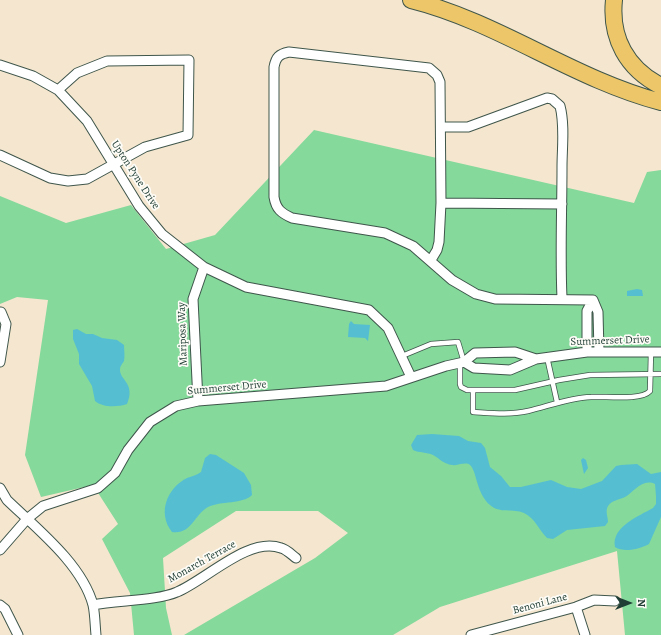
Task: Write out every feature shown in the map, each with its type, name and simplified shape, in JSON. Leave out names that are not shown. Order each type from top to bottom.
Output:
[{"type":"highway","points":[[411,0],[434,6],[483,25],[618,89],[661,102]]},
{"type":"highway","points":[[614,0],[614,24],[616,38],[621,48],[634,67],[643,75],[661,86]]},
{"type":"street","points":[[431,260],[440,242],[441,126],[440,82],[437,75],[429,68],[289,52],[282,53],[275,61],[274,197],[278,210],[292,218],[385,233],[413,246],[431,260],[452,280],[476,294],[495,299],[562,298],[592,300]]},
{"type":"street","points":[[0,155],[50,178],[68,181],[86,179],[113,166],[145,146],[188,135],[189,60],[107,61],[77,73],[58,90]]},
{"type":"street","name":"Upton Pyne Drive","points":[[0,65],[33,76],[58,90],[87,121],[113,166],[139,206],[162,234],[204,267],[246,287],[369,310],[388,328],[412,377]]},
{"type":"street","points":[[441,126],[468,127],[547,98],[552,99],[560,106],[562,204],[560,247],[562,298]]},
{"type":"street","points":[[441,204],[562,204]]},
{"type":"street","name":"Mariposa Way","points":[[198,401],[193,299],[204,267]]},
{"type":"street","points":[[592,300],[598,312],[599,352]]},
{"type":"street","points":[[587,352],[587,311],[592,300]]},
{"type":"street","points":[[0,362],[6,324],[2,312]]},
{"type":"street","points":[[587,321],[598,321]]},
{"type":"street","name":"Summerset Drive","points":[[0,550],[27,520],[43,506],[98,488],[115,473],[128,450],[150,422],[176,406],[198,401],[386,386],[462,363],[475,352],[515,352],[536,359]]},
{"type":"street","name":"Summerset Drive","points":[[462,363],[474,368],[510,370],[536,359],[587,352],[661,352]]},
{"type":"street","points":[[0,488],[6,500],[69,562],[84,582],[93,605],[96,635]]},
{"type":"street","name":"Monarch Terrace","points":[[93,605],[114,601],[161,596],[177,592],[244,552],[262,546],[281,548],[296,558]]},
{"type":"street","name":"Benoni Lane","points":[[471,635],[576,607],[594,600],[615,601]]},
{"type":"street","points":[[0,605],[5,609],[18,635]]},
{"type":"street","points":[[576,607],[585,635]]},
{"type":"street","points":[[504,626],[506,635]]},
{"type":"lane","points":[[402,356],[431,344],[458,342],[462,363],[461,387],[467,390],[515,390],[553,381],[590,375],[661,374]]},
{"type":"lane","points":[[473,390],[473,412],[507,413],[528,411],[557,402],[590,397],[641,396],[650,391],[651,352]]},
{"type":"lane","points":[[548,357],[557,402]]},
{"type":"green space","points":[[314,130],[634,203],[647,172],[661,170],[661,635],[625,635],[617,551],[440,607],[393,635],[184,635],[315,558],[348,533],[318,511],[236,511],[163,558],[166,608],[172,635],[134,635],[130,593],[102,539],[118,524],[93,485],[41,497],[25,455],[48,300],[17,297],[0,304],[0,196],[66,223],[131,205],[166,249],[215,235]]},
{"type":"water","points":[[637,289],[642,290],[643,296],[627,296],[627,291]]},
{"type":"water","points":[[351,321],[354,324],[370,325],[368,341],[365,338],[348,337],[349,324]]},
{"type":"water","points":[[77,329],[86,334],[93,334],[102,338],[117,340],[124,345],[124,361],[120,369],[120,373],[130,391],[127,404],[111,406],[102,405],[95,401],[92,386],[79,364],[79,354],[73,339],[73,330]]},
{"type":"water","points":[[432,434],[459,436],[468,441],[481,443],[485,448],[490,467],[501,476],[510,487],[521,487],[551,480],[567,487],[581,489],[602,481],[616,466],[621,465],[637,464],[651,474],[661,472],[661,517],[649,544],[632,550],[623,550],[615,547],[617,534],[622,528],[627,523],[653,508],[656,504],[655,484],[646,483],[638,486],[625,497],[614,501],[608,506],[608,522],[605,526],[567,530],[553,539],[547,538],[528,515],[520,512],[494,508],[490,505],[485,500],[479,489],[474,472],[470,465],[466,463],[454,465],[449,464],[431,454],[413,450],[411,445],[417,435]]},
{"type":"water","points":[[210,454],[216,455],[244,473],[251,485],[252,495],[243,500],[208,507],[203,510],[188,528],[178,532],[172,532],[165,517],[166,502],[174,488],[180,482],[201,472],[205,458]]},
{"type":"water","points":[[583,458],[586,460],[588,468],[584,474],[581,460]]}]
